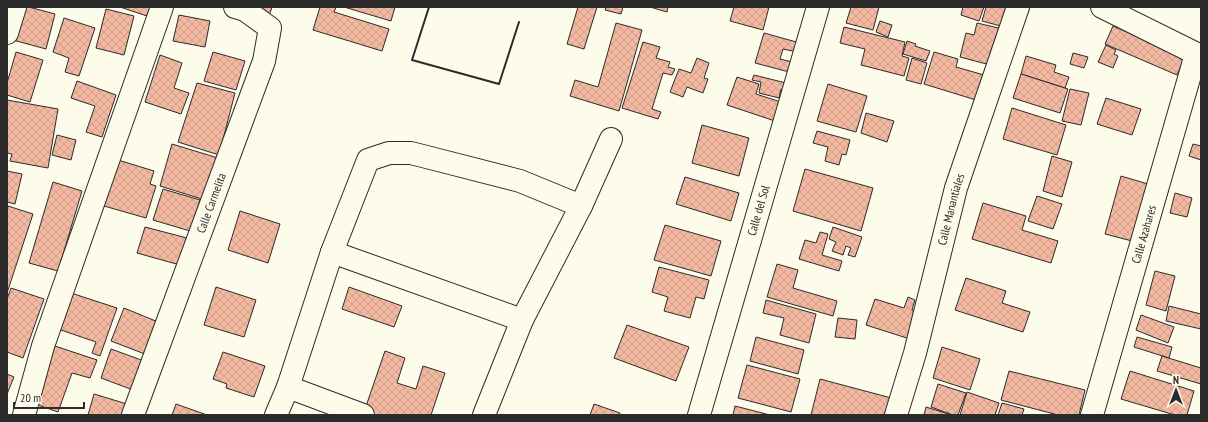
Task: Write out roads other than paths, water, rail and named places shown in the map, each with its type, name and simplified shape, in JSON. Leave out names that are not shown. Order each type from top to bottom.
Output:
[{"type":"street","points":[[7,33],[15,7]]},
{"type":"street","points":[[24,415],[43,346],[162,7]]},
{"type":"street","name":"Calle Carmelita","points":[[133,415],[264,61],[270,28],[245,10],[235,7]]},
{"type":"street","name":"Calle del Sol","points":[[699,415],[818,7]]},
{"type":"street","name":"Calle Manantiales","points":[[896,415],[915,353],[956,188],[1018,7]]},
{"type":"street","points":[[1102,7],[1198,55]]},
{"type":"street","name":"Calle Azahares","points":[[1092,415],[1198,55]]},
{"type":"street","points":[[484,415],[522,320],[581,206],[611,139]]},
{"type":"street","points":[[276,415],[288,387],[332,252],[368,160],[389,153],[411,153],[520,181],[581,206]]},
{"type":"street","points":[[332,252],[522,320]]},
{"type":"street","points":[[288,387],[363,415]]}]
